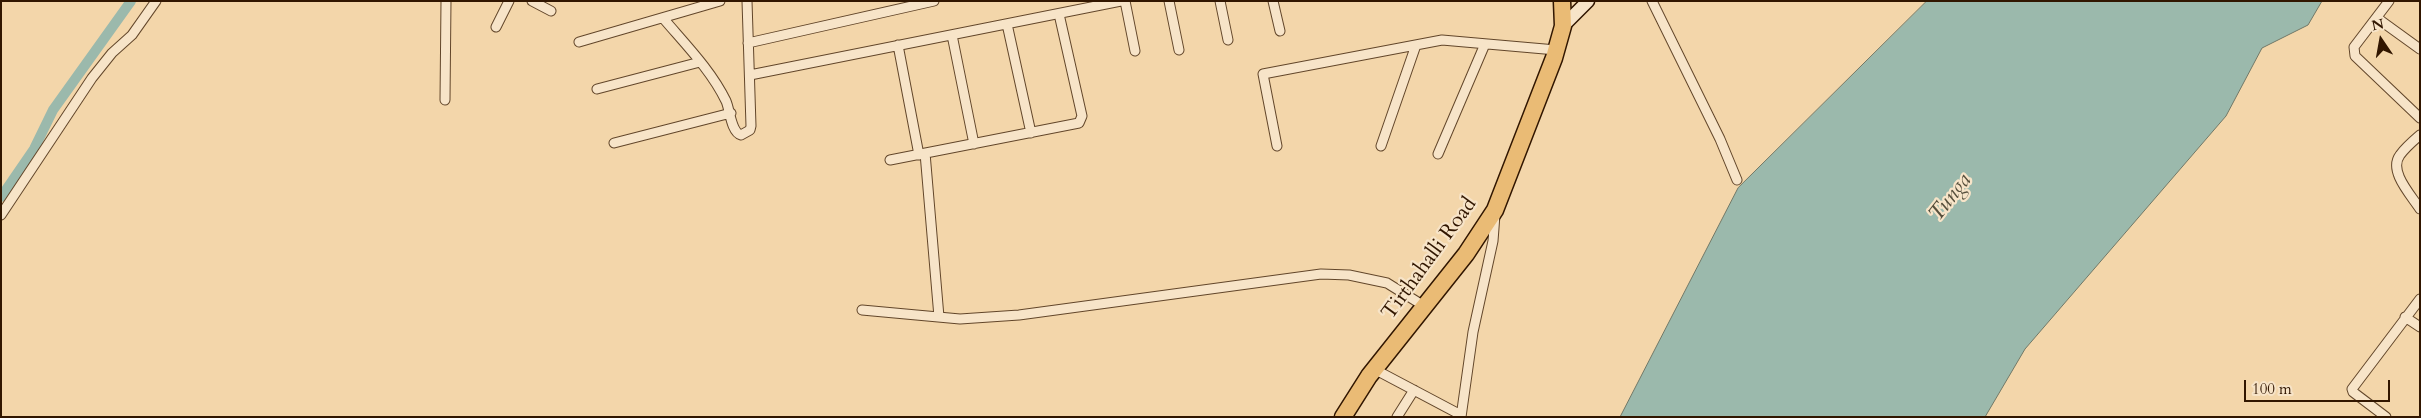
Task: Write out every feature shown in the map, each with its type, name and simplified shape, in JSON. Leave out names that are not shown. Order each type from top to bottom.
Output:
[{"type":"highway","name":"Tirthahalli Road","points":[[1344,417],[1374,369],[1466,254],[1495,210],[1556,50],[1563,26],[1562,1]]},
{"type":"street","points":[[1,215],[92,78],[112,53],[132,35],[156,1]]},
{"type":"street","points":[[445,100],[446,1]]},
{"type":"street","points":[[496,28],[509,1]]},
{"type":"street","points":[[532,1],[550,11]]},
{"type":"street","points":[[579,42],[720,1]]},
{"type":"street","points":[[663,18],[700,62],[723,96],[738,134],[746,133],[750,130],[751,126],[747,1]]},
{"type":"street","points":[[748,43],[934,1]]},
{"type":"street","points":[[750,75],[1121,1]]},
{"type":"street","points":[[1125,1],[1135,51]]},
{"type":"street","points":[[1169,1],[1179,50]]},
{"type":"street","points":[[1220,1],[1228,40]]},
{"type":"street","points":[[1273,1],[1280,31]]},
{"type":"street","points":[[1563,26],[1588,1]]},
{"type":"street","points":[[1652,1],[1716,130],[1737,180]]},
{"type":"street","points":[[2389,1],[2354,47],[2355,56],[2420,118]]},
{"type":"street","points":[[890,160],[1079,123],[1082,120],[1060,14]]},
{"type":"street","points":[[2377,18],[2420,49]]},
{"type":"street","points":[[1007,24],[1031,133]]},
{"type":"street","points":[[952,35],[974,144]]},
{"type":"street","points":[[1277,146],[1263,74],[1452,40],[1556,50]]},
{"type":"street","points":[[1438,154],[1485,44]]},
{"type":"street","points":[[898,45],[922,154],[940,317]]},
{"type":"street","points":[[1382,146],[1416,45]]},
{"type":"street","points":[[597,89],[700,62]]},
{"type":"street","points":[[614,143],[730,113]]},
{"type":"street","points":[[2420,135],[2399,155],[2396,163],[2398,173],[2420,209]]},
{"type":"street","points":[[1374,369],[1461,416],[1473,332],[1493,241],[1495,210]]},
{"type":"street","points":[[862,310],[960,319],[1019,315],[1321,274],[1349,275],[1387,284],[1424,306]]},
{"type":"street","points":[[2386,417],[2353,392],[2352,389],[2420,299]]},
{"type":"street","points":[[2405,317],[2420,328]]},
{"type":"street","points":[[1397,417],[1414,390]]},
{"type":"water","name":"Tunga","points":[[1927,1],[2322,1],[2308,25],[2262,48],[2226,116],[2025,349],[1985,417],[1620,417],[1738,188]]},
{"type":"waterway","points":[[1,197],[34,149],[53,110],[131,1]]}]
